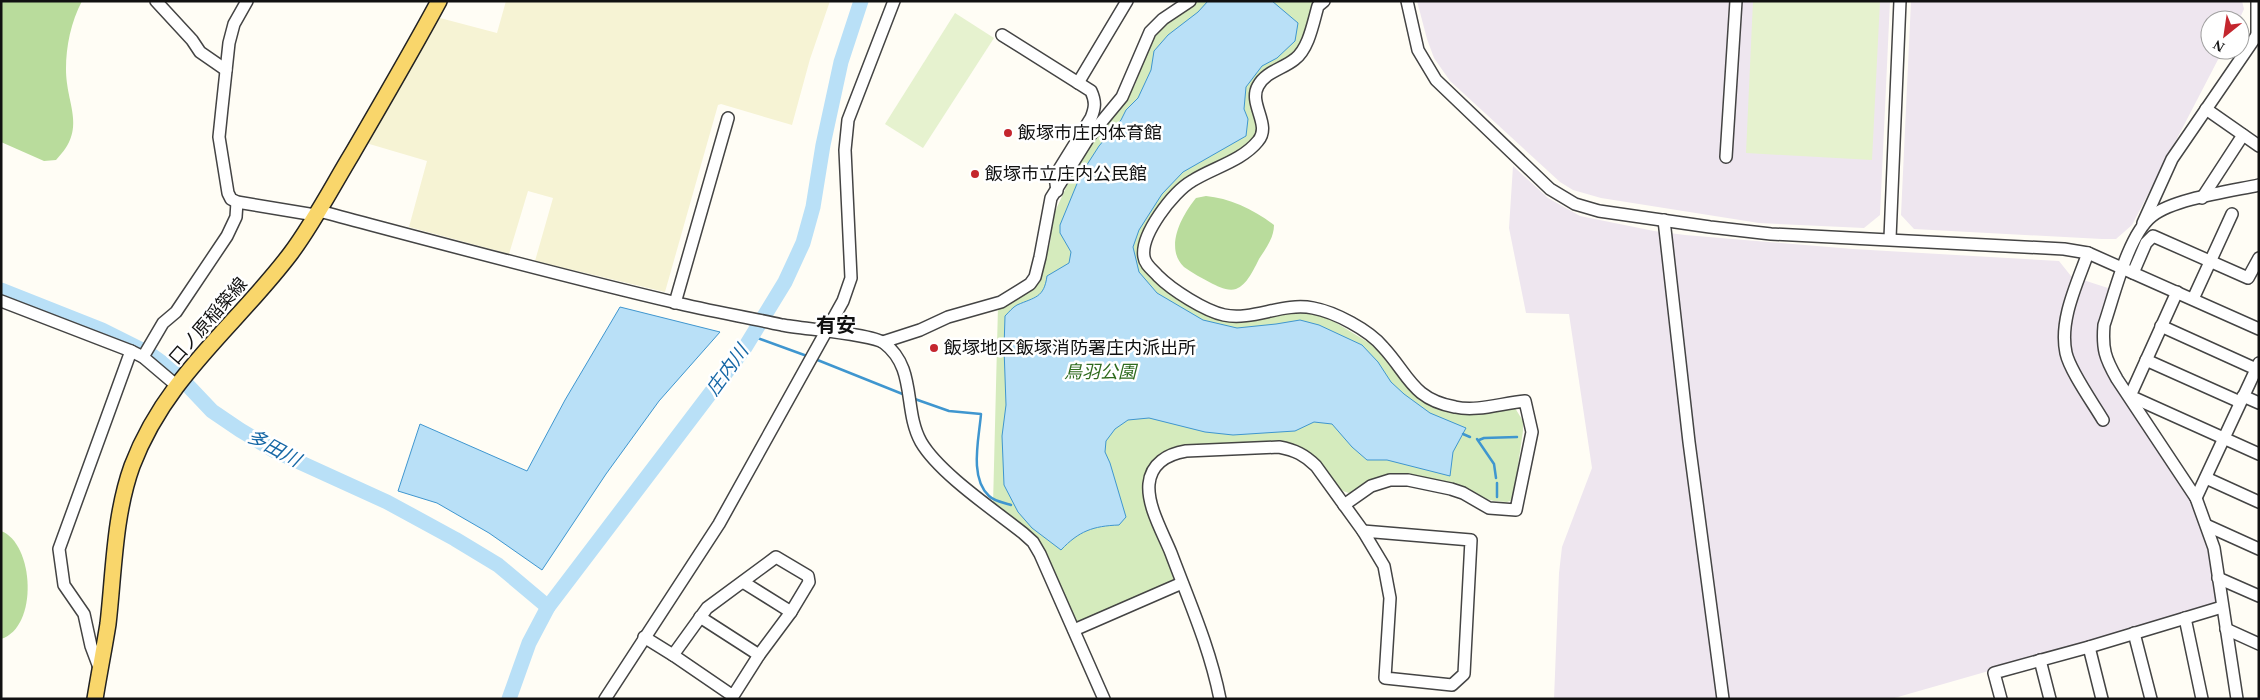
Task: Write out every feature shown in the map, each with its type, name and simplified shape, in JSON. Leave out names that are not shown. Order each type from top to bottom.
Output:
[{"type":"main road","name":"口ノ原稲築線","points":[[95,699],[107,625],[116,538],[132,467],[151,427],[176,386],[270,279],[292,251],[317,213],[436,2]]},
{"type":"street","points":[[156,1],[192,40],[200,52],[226,70]]},
{"type":"street","points":[[248,1],[234,24],[229,43],[219,137],[228,193],[231,199],[237,202],[317,213],[675,303],[789,326],[864,336],[884,342],[906,373],[916,427],[920,440],[930,455],[942,468],[1033,542],[1104,699]]},
{"type":"street","points":[[605,699],[719,524],[843,301],[851,278],[845,150],[848,120],[894,1]]},
{"type":"street","points":[[1078,83],[1127,1]]},
{"type":"street","points":[[884,342],[920,330],[948,317],[994,305],[1030,284],[1035,277],[1040,257],[1049,206],[1057,190],[1090,137],[1122,97],[1150,32],[1163,18],[1190,1]]},
{"type":"street","points":[[1324,1],[1318,6],[1303,51],[1295,60],[1266,76],[1258,85],[1255,99],[1262,127],[1259,140],[1248,151],[1190,182],[1176,194],[1144,243],[1146,262],[1162,280],[1210,310],[1238,316],[1300,306],[1314,308],[1341,319],[1368,332],[1384,347],[1402,374],[1419,392],[1435,402],[1456,408],[1473,408],[1524,401],[1532,432],[1516,510],[1489,508],[1463,493],[1408,480],[1390,480],[1371,486],[1344,505]]},
{"type":"street","points":[[1407,1],[1418,50],[1436,80],[1550,189],[1575,204],[1599,211],[1771,234],[1890,238],[2064,249],[2088,253],[2259,329]]},
{"type":"street","points":[[1726,157],[1736,1]]},
{"type":"street","points":[[1890,238],[1900,1]]},
{"type":"street","points":[[2128,271],[2134,240],[2172,159],[2258,36],[2257,1]]},
{"type":"street","points":[[1002,35],[1091,91],[1095,109],[1055,176],[1057,190]]},
{"type":"street","points":[[2206,109],[2259,146]]},
{"type":"street","points":[[675,303],[728,118]]},
{"type":"street","points":[[2202,198],[2244,135]]},
{"type":"street","points":[[2142,226],[2160,211],[2202,198],[2259,185]]},
{"type":"street","points":[[143,357],[163,323],[176,312],[227,236],[236,217],[237,202]]},
{"type":"street","points":[[2193,299],[2232,214]]},
{"type":"street","points":[[1664,220],[1688,442],[1723,699]]},
{"type":"street","points":[[2237,699],[2214,548],[2208,526],[2196,498],[2117,379],[2103,350],[2104,325],[2128,271],[2146,243],[2153,236],[2248,278],[2259,258]]},
{"type":"street","points":[[2088,253],[2069,308],[2065,330],[2066,354],[2103,420]]},
{"type":"street","points":[[2130,396],[2177,292]]},
{"type":"street","points":[[1,301],[131,351],[143,357],[176,386]]},
{"type":"street","points":[[2161,326],[2257,366],[2196,498]]},
{"type":"street","points":[[100,670],[91,646],[84,614],[64,585],[59,549],[131,351]]},
{"type":"street","points":[[2146,360],[2242,399],[2259,403]]},
{"type":"street","points":[[2130,396],[2259,454]]},
{"type":"street","points":[[1220,699],[1215,674],[1204,639],[1153,508],[1149,484],[1155,467],[1162,459],[1171,454],[1186,451],[1279,447],[1293,450],[1307,457],[1316,466],[1363,531],[1384,566],[1390,598],[1385,678],[1452,685],[1464,674],[1470,540],[1363,531]]},
{"type":"street","points":[[2206,478],[2259,502]]},
{"type":"street","points":[[2208,526],[2259,548]]},
{"type":"street","points":[[644,637],[732,696],[791,612],[809,582],[808,576],[776,558],[707,608],[673,655]]},
{"type":"street","points":[[2218,578],[2259,596]]},
{"type":"street","points":[[743,582],[791,612]]},
{"type":"street","points":[[1074,630],[1182,583]]},
{"type":"street","points":[[2001,699],[1994,673],[2222,607]]},
{"type":"street","points":[[700,617],[759,655]]},
{"type":"street","points":[[2185,618],[2202,699]]},
{"type":"street","points":[[2226,629],[2259,644]]},
{"type":"street","points":[[2134,633],[2151,699]]},
{"type":"street","points":[[2088,647],[2102,699]]},
{"type":"street","points":[[2040,660],[2050,699]]},
{"type":"shaded area","points":[[506,1],[830,1],[810,59],[792,125],[721,104],[718,105],[665,292],[535,261],[553,198],[528,191],[509,254],[409,227],[427,161],[366,143],[440,18],[497,33]]},
{"type":"shaded area","points":[[1417,1],[1890,1],[1880,215],[1864,228],[1759,223],[1601,198],[1573,190],[1560,182],[1450,81],[1434,58]]},
{"type":"shaded area","points":[[1911,1],[2242,1],[2244,10],[2200,10],[2200,60],[2218,60],[2132,225],[2116,239],[1914,229],[1901,215]]},
{"type":"shaded area","points":[[1513,166],[1548,198],[1580,216],[1654,231],[1685,235],[1853,249],[2059,261],[2071,276],[2111,289],[2099,322],[2098,348],[2101,361],[2189,498],[2202,526],[2211,556],[2218,605],[1891,699],[1554,699],[1559,573],[1562,547],[1592,468],[1569,314],[1526,313],[1509,228]]},
{"type":"green space","points":[[1,1],[82,1],[72,26],[66,60],[73,127],[66,148],[56,160],[44,161],[1,142]]},
{"type":"green space","name":"鳥羽公園","points":[[1197,1],[1318,1],[1310,16],[1298,52],[1261,77],[1255,118],[1257,131],[1253,142],[1203,171],[1171,193],[1140,262],[1157,284],[1201,313],[1225,319],[1304,312],[1330,319],[1374,346],[1405,385],[1424,402],[1450,413],[1470,415],[1515,408],[1523,421],[1523,431],[1513,500],[1507,502],[1494,501],[1391,474],[1379,478],[1353,493],[1346,492],[1329,482],[1287,446],[1171,452],[1145,480],[1177,580],[1081,625],[1074,623],[1044,555],[993,505],[998,306],[1030,292],[1038,284],[1050,243],[1053,216],[1070,179],[1085,153],[1135,85],[1152,39],[1163,26]]},
{"type":"green space","points":[[1753,1],[1880,1],[1872,160],[1746,153]]},
{"type":"green space","points":[[955,13],[994,38],[923,148],[885,124]]},
{"type":"green space","points":[[1206,196],[1224,199],[1242,206],[1259,214],[1274,225],[1271,239],[1247,280],[1240,287],[1233,290],[1219,287],[1184,267],[1175,251],[1177,232],[1185,213],[1196,198]]},
{"type":"green space","points":[[1,531],[12,539],[20,551],[26,567],[28,585],[22,619],[13,631],[1,639]]},
{"type":"water","name":"鳥羽公園","points":[[1208,1],[1272,1],[1298,23],[1295,41],[1277,58],[1262,66],[1246,87],[1244,109],[1248,119],[1246,136],[1183,172],[1162,194],[1139,230],[1133,247],[1139,272],[1157,293],[1203,320],[1237,328],[1300,320],[1319,325],[1362,345],[1378,362],[1391,382],[1404,394],[1430,413],[1466,428],[1453,452],[1450,476],[1387,460],[1367,460],[1352,447],[1332,424],[1314,422],[1295,431],[1233,435],[1205,432],[1149,418],[1128,420],[1115,429],[1106,441],[1105,452],[1126,517],[1119,525],[1094,528],[1080,534],[1061,550],[1032,528],[1018,512],[1004,485],[1002,436],[1006,405],[1005,316],[1016,306],[1038,296],[1044,289],[1047,276],[1069,263],[1071,252],[1060,233],[1060,225],[1081,174],[1099,146],[1121,120],[1126,110],[1138,98],[1151,70],[1154,51],[1168,35],[1198,12]]},
{"type":"water","points":[[620,307],[720,332],[659,401],[606,474],[542,570],[489,533],[437,503],[398,491],[420,424],[527,471],[565,400]]},
{"type":"waterway","name":"庄内川","points":[[509,699],[529,643],[548,607],[744,349],[785,282],[803,243],[813,207],[823,145],[841,62],[861,1]]},
{"type":"waterway","name":"多田川","points":[[1,290],[102,330],[150,354],[175,372],[212,411],[240,430],[275,451],[387,502],[455,539],[498,565],[548,607]]},
{"type":"waterway","points":[[752,336],[807,356]]},
{"type":"waterway","points":[[815,359],[905,395]]},
{"type":"waterway","points":[[912,398],[949,411],[981,414],[977,446],[979,479],[991,498],[1011,505]]},
{"type":"waterway","points":[[1463,434],[1470,437]]},
{"type":"waterway","points":[[1479,440],[1484,438],[1517,437]]},
{"type":"waterway","points":[[1477,439],[1494,464],[1496,478]]},
{"type":"waterway","points":[[1497,483],[1497,497]]},
{"type":"place","name":"飯塚市庄内体育館","points":[[1008,133]]},
{"type":"place","name":"飯塚市立庄内公民館","points":[[975,174]]},
{"type":"place","name":"飯塚地区飯塚消防署庄内派出所","points":[[934,348]]},
{"type":"district","name":"有安","points":[[836,325]]}]
